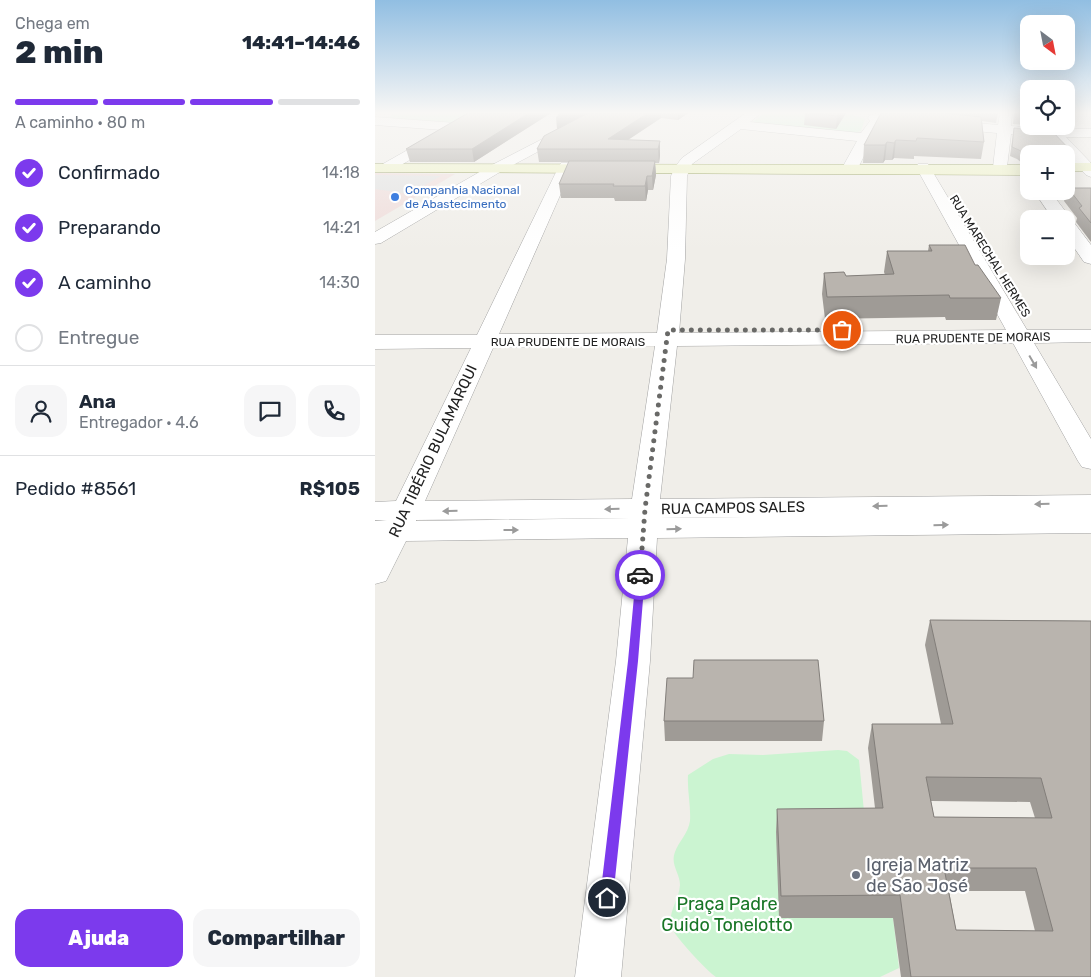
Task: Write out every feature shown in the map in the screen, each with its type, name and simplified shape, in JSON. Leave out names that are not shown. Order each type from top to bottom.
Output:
[{"type":"main road","points":[[382,167],[1020,170]]},
{"type":"main road","points":[[1075,168],[1090,167]]},
{"type":"street","points":[[382,167],[398,159]]},
{"type":"street","points":[[375,238],[502,159]]},
{"type":"street","points":[[375,231],[510,159]]},
{"type":"street","points":[[598,977],[632,671],[645,519],[676,259],[681,168],[693,159]]},
{"type":"street","points":[[849,168],[854,159]]},
{"type":"street","points":[[1001,169],[1002,159]]},
{"type":"street","name":"RUA TIBÉRIO BULAMARQUI","points":[[375,573],[392,525],[486,336],[565,168]]},
{"type":"street","name":"RUA MARECHAL HERMES","points":[[929,168],[1027,333],[1091,461]]},
{"type":"street","points":[[1075,236],[1091,258]]},
{"type":"street","name":"RUA PRUDENTE DE MORAIS","points":[[375,330],[486,336],[668,336],[1027,333],[1091,329]]},
{"type":"street","name":"RUA PRUDENTE DE MORAIS","points":[[1027,333],[1091,336]]},
{"type":"street","name":"RUA MARECHAL HERMES","points":[[1027,333],[1086,415]]},
{"type":"street","name":"RUA PRUDENTE DE MORAIS","points":[[375,342],[486,336]]},
{"type":"street","name":"RUA CAMPOS SALES","points":[[375,512],[392,525],[645,519],[1091,504]]},
{"type":"street","name":"RUA CAMPOS SALES","points":[[645,519],[1091,524]]},
{"type":"shaded area","name":"Companhia Nacional de Abastecimento","points":[[375,173],[455,174],[375,221]]},
{"type":"shaded area","points":[[375,175],[441,176],[409,194],[375,189]]},
{"type":"green space","name":"Praça Padre Guido Tonelotto","points":[[847,751],[859,760],[866,832],[893,917],[899,968],[880,977],[716,977],[684,945],[673,930],[670,921],[680,885],[674,865],[674,857],[690,821],[688,775],[713,759],[729,754],[763,755]]},
{"type":"building","points":[[569,161],[655,161],[652,176],[647,176],[645,186],[559,184]]},
{"type":"building","points":[[1075,188],[1091,188],[1091,223],[1079,208],[1082,206],[1075,197]]},
{"type":"building","points":[[929,245],[965,245],[975,265],[978,265],[1001,298],[950,298],[949,295],[827,297],[824,273],[844,272],[846,276],[894,274],[887,251],[932,251]]},
{"type":"building","points":[[930,620],[1091,621],[1091,977],[911,977],[900,895],[781,896],[777,809],[883,808],[872,724],[953,724]],"holes":[[[926,777],[1041,778],[1052,818],[934,817]],[[944,868],[1036,868],[1053,931],[956,930]]]},
{"type":"building","points":[[694,660],[818,660],[824,721],[664,721],[667,678],[693,678]]},
{"type":"way so far","points":[[640,575],[645,509],[668,330],[842,330]]},
{"type":"place","name":"Companhia Nacional de Abastecimento","points":[[395,197]]},
{"type":"place","name":"Igreja Matriz de São José","points":[[856,875]]},
{"type":"route","points":[[607,898],[633,661],[640,575]]}]
